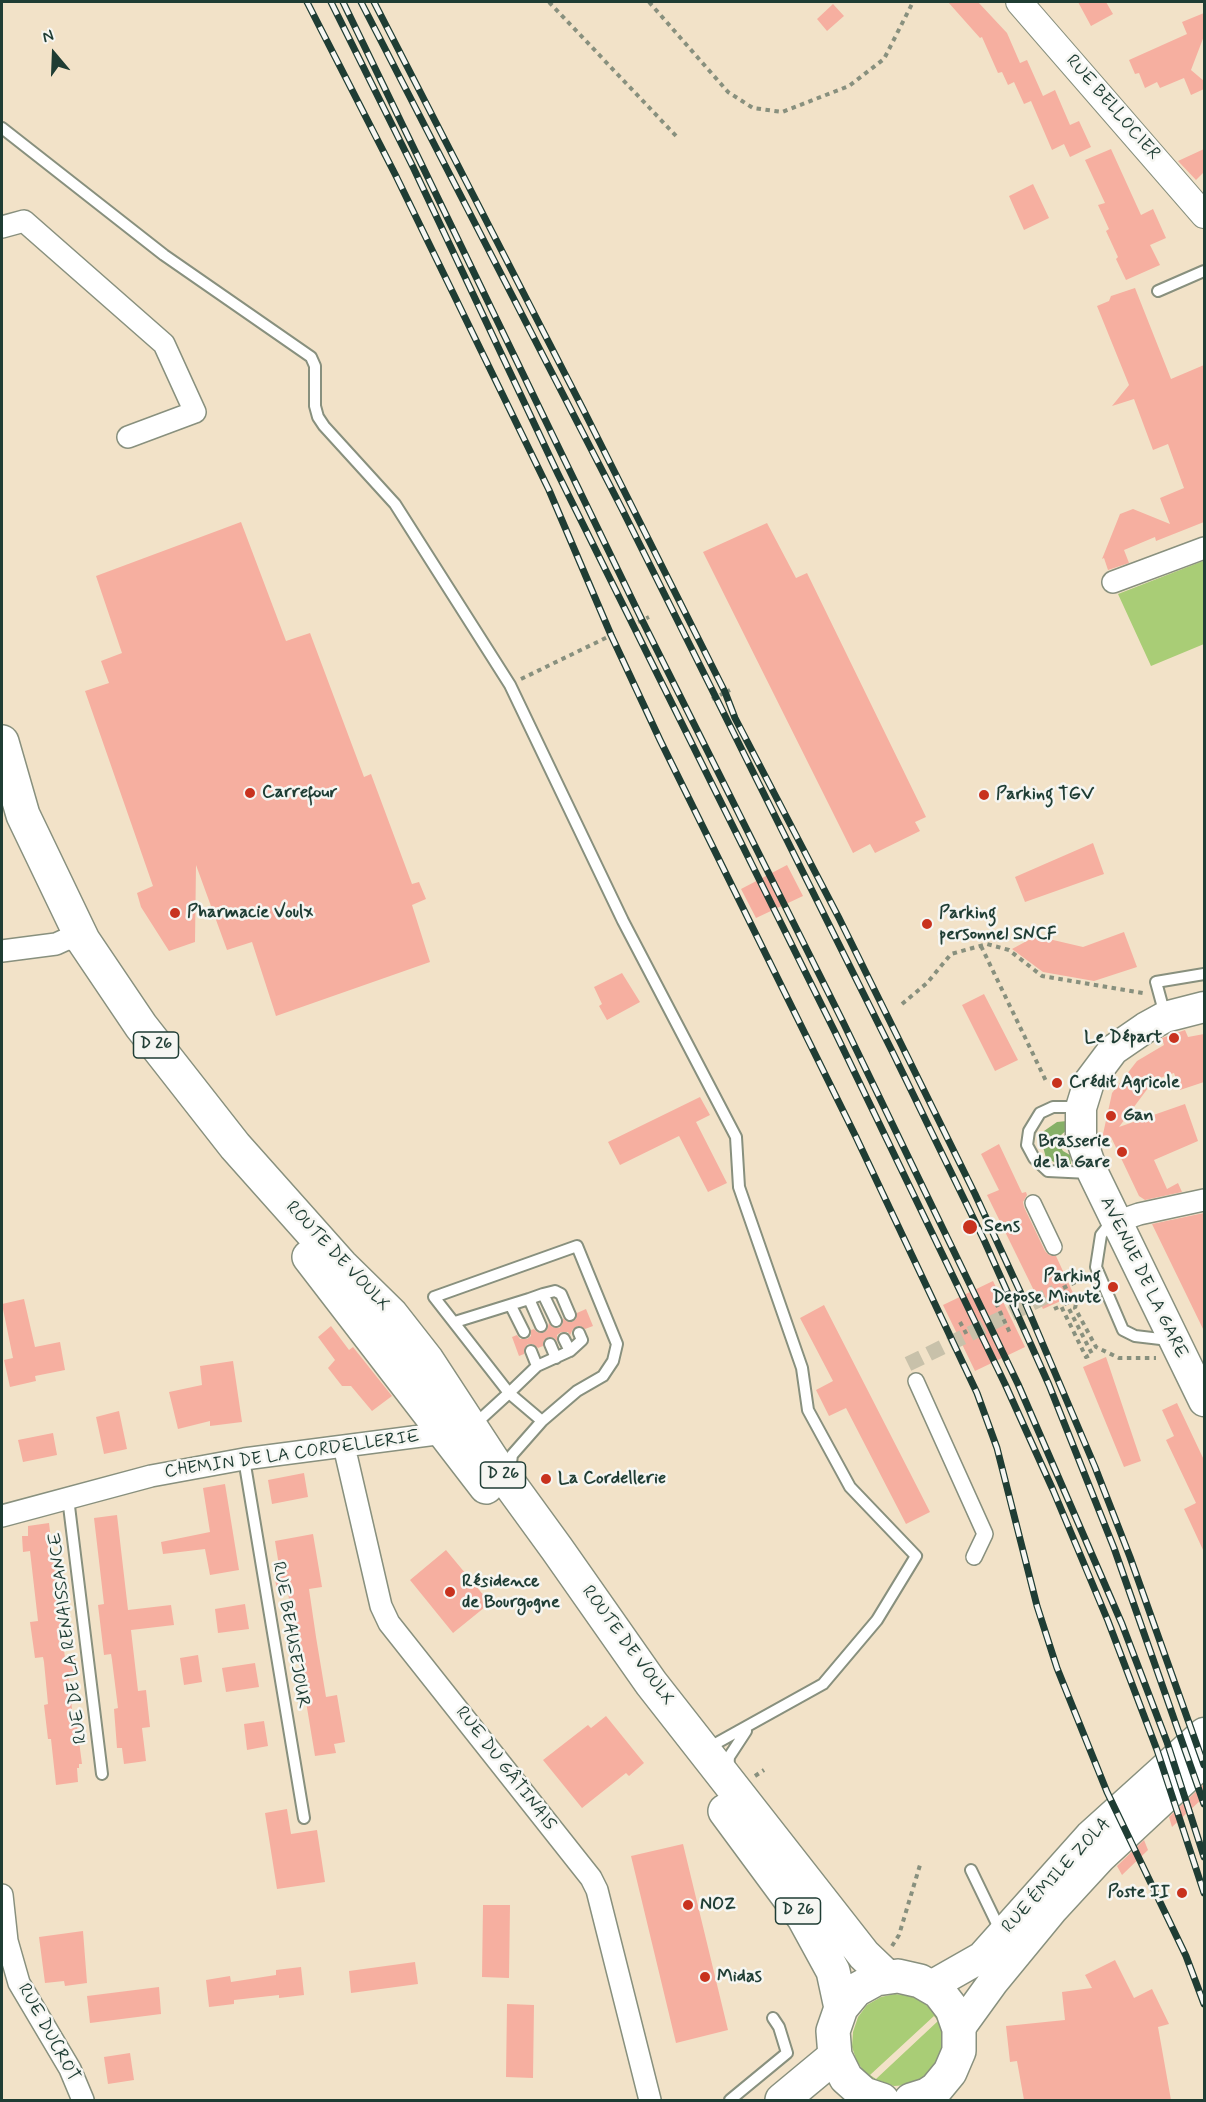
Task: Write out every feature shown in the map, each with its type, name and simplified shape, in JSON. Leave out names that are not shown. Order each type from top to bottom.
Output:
[{"type":"main road","name":"ROUTE DE VOULX","points":[[2,742],[23,815],[83,940],[141,1026],[235,1146],[341,1265],[391,1314],[427,1359],[475,1472],[663,1720],[725,1796],[864,1955],[888,1963]]},
{"type":"main road","points":[[1085,1095],[1113,1050],[1145,1028],[1159,1006],[1204,1007]]},
{"type":"main road","name":"AVENUE DE LA GARE","points":[[1085,1095],[1081,1138],[1093,1173],[1204,1401]]},
{"type":"main road","name":"ROUTE DE VOULX","points":[[458,1430],[512,1486],[651,1683],[704,1750],[725,1796],[804,1918],[833,1971],[841,2008]]},
{"type":"main road","name":"RUE ÉMILE ZOLA","points":[[931,1986],[982,1957],[1090,1836],[1204,1733]]},
{"type":"main road","name":"RUE ÉMILE ZOLA","points":[[959,2029],[993,1982],[1053,1909],[1100,1858],[1204,1761]]},
{"type":"main road","points":[[865,2098],[846,2078],[835,2056],[833,2031],[841,2008],[848,1998],[888,1963],[910,1977],[931,1986],[952,2009],[959,2029],[960,2040],[956,2062],[945,2091],[911,2100]]},
{"type":"main road","points":[[782,2100],[835,2056]]},
{"type":"street","name":"RUE BELLOCIER","points":[[1023,3],[1204,214]]},
{"type":"street","points":[[2,227],[24,221],[164,344],[195,412],[128,437]]},
{"type":"street","points":[[1113,582],[1204,548]]},
{"type":"street","points":[[2,951],[56,944],[67,939],[83,940]]},
{"type":"street","points":[[1115,1220],[1204,1200]]},
{"type":"street","points":[[1033,1203],[1054,1247]]},
{"type":"street","points":[[916,1380],[985,1534],[974,1557]]},
{"type":"street","name":"CHEMIN DE LA CORDELLERIE","points":[[2,1516],[151,1476],[243,1459],[458,1430]]},
{"type":"street","name":"RUE DU GÂTINAIS","points":[[344,1446],[381,1606],[389,1623],[591,1878],[597,1890],[650,2100]]},
{"type":"street","name":"RUE DUCROT","points":[[2,1895],[7,1941],[19,1983],[70,2069],[83,2100]]},
{"type":"lane","points":[[2,128],[164,255],[310,357],[315,366],[315,406],[318,417],[395,504],[510,685],[623,921],[736,1137],[738,1187],[802,1368],[808,1410],[850,1487],[916,1556],[878,1620],[823,1684],[704,1750],[694,1749],[675,1725],[669,1723]]},
{"type":"lane","points":[[1158,291],[1204,271]]},
{"type":"lane","points":[[1159,1006],[1156,982],[1204,974]]},
{"type":"lane","points":[[1085,1095],[1040,1113],[1029,1131],[1027,1145],[1034,1158],[1048,1171],[1093,1173]]},
{"type":"lane","points":[[1115,1220],[1108,1224],[1101,1235],[1096,1267],[1123,1330],[1135,1336],[1174,1341]]},
{"type":"lane","points":[[512,1486],[510,1469],[512,1455],[542,1421],[576,1391],[603,1376],[613,1361],[617,1344],[577,1246],[434,1297],[509,1393],[542,1421]]},
{"type":"lane","points":[[455,1322],[555,1291],[561,1293],[570,1315]]},
{"type":"lane","points":[[543,1294],[556,1321]]},
{"type":"lane","points":[[529,1299],[541,1326]]},
{"type":"lane","points":[[511,1306],[524,1332]]},
{"type":"lane","points":[[458,1430],[509,1393],[537,1366],[570,1351],[582,1340],[579,1333]]},
{"type":"lane","points":[[564,1339],[570,1351]]},
{"type":"lane","points":[[550,1344],[556,1358]]},
{"type":"lane","points":[[531,1351],[537,1366]]},
{"type":"lane","name":"RUE BEAUSEJOUR","points":[[243,1459],[304,1818]]},
{"type":"lane","name":"RUE DE LA RENAISSANCE","points":[[68,1498],[102,1774]]},
{"type":"lane","points":[[725,1796],[729,1757],[734,1745],[748,1727]]},
{"type":"lane","points":[[971,1870],[1003,1935]]},
{"type":"lane","points":[[730,2100],[787,2053],[779,2027],[773,2019]]},
{"type":"path","points":[[549,2],[679,139]]},
{"type":"path","points":[[649,2],[728,92],[753,108],[782,112],[849,86],[884,59],[914,2]]},
{"type":"path","points":[[630,626],[649,617]]},
{"type":"path","points":[[510,685],[618,632]]},
{"type":"path","points":[[712,699],[730,690]]},
{"type":"path","points":[[902,1004],[927,983],[951,954],[987,944],[1009,950],[1042,976],[1159,1006]]},
{"type":"path","points":[[981,946],[1046,1081]]},
{"type":"path","points":[[1055,1292],[1071,1285]]},
{"type":"path","points":[[1054,1309],[1061,1306],[1086,1357],[1092,1354],[1065,1299]]},
{"type":"path","points":[[996,1304],[1010,1333]]},
{"type":"path","points":[[960,1322],[967,1335]]},
{"type":"path","points":[[888,1963],[920,1865]]},
{"type":"green space","points":[[1203,561],[1204,644],[1151,666],[1118,594]]},
{"type":"green space","points":[[1067,1121],[1068,1129],[1061,1135],[1059,1144],[1063,1151],[1070,1155],[1071,1164],[1066,1165],[1046,1158],[1041,1139],[1044,1131],[1057,1122]]},
{"type":"green space","points":[[895,1994],[910,1996],[923,2002],[934,2012],[941,2025],[944,2040],[941,2055],[934,2068],[923,2078],[909,2085],[894,2086],[879,2082],[866,2074],[857,2062],[852,2047],[853,2032],[858,2017],[867,2005],[881,1997]],"holes":[[[934,2016],[938,2021],[876,2079],[870,2075]]]},
{"type":"building","points":[[948,2],[978,2],[1007,33],[1020,63],[1027,60],[1043,96],[1055,90],[1070,125],[1079,121],[1091,147],[1070,157],[1064,144],[1052,150],[1031,101],[1024,104],[1014,82],[1008,85],[1002,72],[998,73],[982,37],[980,38]]},
{"type":"building","points":[[1078,2],[1106,2],[1113,14],[1091,26]]},
{"type":"building","points":[[833,4],[844,16],[827,31],[817,19]]},
{"type":"building","points":[[1204,13],[1204,36],[1191,70],[1204,81],[1204,89],[1191,95],[1184,78],[1160,88],[1157,82],[1145,88],[1139,73],[1135,74],[1129,60],[1187,34],[1182,22]]},
{"type":"building","points":[[1111,149],[1141,215],[1153,209],[1166,238],[1150,245],[1160,265],[1126,280],[1116,259],[1118,257],[1106,231],[1109,229],[1098,205],[1105,203],[1085,160]]},
{"type":"building","points":[[1204,149],[1204,172],[1196,180],[1178,161]]},
{"type":"building","points":[[1033,184],[1049,218],[1024,230],[1009,196]]},
{"type":"building","points":[[1135,288],[1171,379],[1204,365],[1204,522],[1156,541],[1155,537],[1124,550],[1129,563],[1108,570],[1104,558],[1102,559],[1120,514],[1133,509],[1170,524],[1160,498],[1184,488],[1168,444],[1153,450],[1134,399],[1112,406],[1129,385],[1097,306],[1109,301],[1111,296]]},
{"type":"building","name":"Carrefour","points":[[241,522],[286,641],[310,633],[364,777],[371,774],[412,884],[419,882],[426,899],[412,905],[430,962],[276,1016],[252,942],[227,950],[196,865],[195,942],[169,951],[141,907],[137,893],[153,886],[85,691],[109,683],[101,661],[122,653],[96,576]]},
{"type":"building","points":[[767,523],[796,578],[807,573],[926,817],[915,822],[920,831],[875,853],[870,844],[853,853],[703,552]]},
{"type":"building","points":[[1093,843],[1104,874],[1025,902],[1015,877]]},
{"type":"building","points":[[787,865],[803,896],[756,918],[741,889]]},
{"type":"building","points":[[1124,932],[1137,967],[1094,981],[1043,972],[1012,949],[1036,936],[1083,947]]},
{"type":"building","points":[[622,973],[640,1002],[607,1020],[599,1006],[602,1004],[594,987]]},
{"type":"building","points":[[984,994],[1018,1060],[995,1071],[962,1005]]},
{"type":"building","points":[[1185,1030],[1188,1037],[1204,1034],[1204,1082],[1180,1090],[1174,1073],[1154,1080],[1119,1127],[1185,1104],[1198,1141],[1154,1160],[1167,1189],[1178,1183],[1182,1192],[1145,1200],[1139,1196],[1111,1137],[1103,1148],[1101,1143],[1112,1093],[1137,1061],[1164,1045],[1162,1038]]},
{"type":"building","points":[[700,1097],[710,1115],[696,1122],[727,1183],[708,1192],[679,1136],[620,1165],[608,1142]]},
{"type":"building","points":[[999,1144],[1022,1193],[1026,1192],[1024,1207],[1045,1251],[1049,1255],[1056,1256],[1074,1295],[1043,1309],[987,1195],[999,1190],[981,1154]]},
{"type":"building","points":[[1204,1213],[1204,1331],[1152,1224]]},
{"type":"building","points":[[993,1281],[1025,1347],[975,1371],[943,1305]]},
{"type":"building","points":[[24,1299],[35,1347],[60,1342],[65,1370],[35,1376],[36,1381],[10,1387],[4,1360],[13,1358],[2,1304]]},
{"type":"building","points":[[824,1305],[930,1512],[906,1524],[846,1408],[829,1416],[816,1390],[833,1381],[800,1318]]},
{"type":"building","points":[[586,1309],[593,1326],[585,1329],[577,1326],[570,1335],[568,1332],[561,1332],[557,1335],[557,1341],[548,1337],[544,1340],[543,1346],[538,1348],[533,1344],[528,1344],[524,1349],[524,1354],[519,1356],[512,1337],[517,1335],[520,1339],[527,1339],[531,1336],[531,1330],[534,1329],[543,1333],[547,1330],[549,1323],[552,1327],[559,1328],[563,1318],[572,1322],[576,1319],[577,1313]]},
{"type":"building","points":[[331,1326],[349,1350],[353,1347],[392,1396],[372,1411],[351,1386],[342,1386],[328,1368],[335,1360],[318,1337]]},
{"type":"building","points":[[1106,1357],[1141,1461],[1124,1467],[1083,1367]]},
{"type":"building","points":[[233,1361],[242,1422],[210,1426],[210,1421],[178,1429],[169,1392],[202,1385],[200,1366]]},
{"type":"building","points":[[1177,1403],[1204,1460],[1204,1552],[1184,1509],[1196,1503],[1166,1440],[1174,1436],[1162,1410]]},
{"type":"building","points":[[119,1411],[127,1449],[104,1454],[96,1417]]},
{"type":"building","points":[[53,1433],[57,1455],[23,1462],[18,1440]]},
{"type":"building","points":[[304,1473],[308,1497],[272,1504],[268,1480]]},
{"type":"building","points":[[225,1484],[239,1570],[210,1575],[205,1549],[163,1554],[161,1542],[210,1532],[203,1488]]},
{"type":"building","points":[[117,1515],[128,1610],[171,1605],[174,1625],[131,1630],[138,1691],[146,1690],[150,1727],[142,1728],[146,1761],[124,1764],[122,1748],[117,1748],[114,1709],[118,1708],[111,1654],[104,1655],[98,1605],[104,1604],[94,1518]]},
{"type":"building","points":[[49,1523],[65,1658],[75,1658],[77,1673],[68,1674],[73,1718],[76,1718],[82,1764],[79,1764],[77,1768],[78,1782],[56,1785],[51,1739],[48,1739],[44,1705],[48,1704],[44,1662],[43,1657],[35,1658],[30,1622],[38,1621],[30,1551],[23,1552],[22,1536],[28,1536],[28,1526]]},
{"type":"building","points":[[313,1534],[322,1587],[309,1589],[316,1637],[326,1697],[337,1695],[345,1742],[334,1744],[336,1753],[315,1756],[288,1593],[278,1595],[274,1574],[280,1572],[275,1541]]},
{"type":"building","name":"Résidence de Bourgogne","points":[[446,1550],[490,1603],[453,1633],[410,1580]]},
{"type":"building","points":[[245,1604],[249,1629],[218,1633],[215,1609]]},
{"type":"building","points":[[198,1655],[202,1682],[184,1685],[180,1658]]},
{"type":"building","points":[[255,1663],[259,1687],[226,1692],[222,1668]]},
{"type":"building","points":[[606,1716],[644,1763],[629,1776],[626,1773],[582,1808],[543,1760],[588,1725],[591,1728]]},
{"type":"building","points":[[264,1721],[268,1746],[247,1750],[244,1724]]},
{"type":"building","points":[[1204,1784],[1204,1797],[1172,1827],[1169,1817]]},
{"type":"building","points":[[287,1809],[291,1834],[317,1830],[325,1882],[277,1889],[265,1813]]},
{"type":"building","points":[[1144,1840],[1148,1850],[1122,1875],[1117,1866]]},
{"type":"building","points":[[683,1844],[728,2030],[676,2043],[631,1856]]},
{"type":"building","points":[[483,1905],[510,1905],[509,1978],[482,1977]]},
{"type":"building","points":[[83,1931],[87,1983],[65,1986],[64,1981],[45,1983],[39,1937]]},
{"type":"building","points":[[1115,1960],[1134,1998],[1152,1989],[1169,2024],[1158,2027],[1171,2100],[1024,2100],[1017,2061],[1010,2062],[1006,2026],[1065,2020],[1062,1992],[1092,1988],[1085,1975]]},
{"type":"building","points":[[415,1962],[418,1984],[351,1993],[349,1971]]},
{"type":"building","points":[[301,1967],[304,1995],[234,2000],[234,2004],[209,2007],[206,1980],[230,1976],[231,1982],[276,1975],[276,1970]]},
{"type":"building","points":[[159,1987],[161,2014],[90,2023],[87,1996]]},
{"type":"building","points":[[507,2004],[534,2005],[533,2078],[506,2077]]},
{"type":"building","points":[[130,2053],[134,2080],[108,2084],[104,2057]]},
{"type":"tunnel","points":[[908,1364],[1055,1292]]},
{"type":"railway","points":[[307,2],[396,176],[549,490],[611,635],[660,740],[856,1137],[977,1393],[997,1448],[1037,1606],[1057,1668],[1107,1792],[1186,1956],[1204,2004]]},
{"type":"railway","points":[[331,2],[413,167],[558,474],[835,1032],[1005,1384],[1108,1621],[1157,1750],[1204,1893]]},
{"type":"railway","points":[[343,2],[642,620],[843,1022],[1018,1384],[1122,1624],[1167,1742],[1204,1857]]},
{"type":"railway","points":[[361,2],[622,509],[984,1240],[1049,1385],[1114,1548],[1204,1804]]},
{"type":"railway","points":[[374,2],[583,409],[725,692],[735,718],[839,918],[975,1194],[1024,1300],[1095,1467],[1130,1557],[1204,1765]]},
{"type":"place","name":"Carrefour","points":[[250,793]]},
{"type":"place","name":"Parking TGV","points":[[984,795]]},
{"type":"place","name":"Pharmacie Voulx","points":[[175,913]]},
{"type":"place","name":"Parking personnel SNCF","points":[[927,924]]},
{"type":"place","name":"Le Départ","points":[[1174,1038]]},
{"type":"place","name":"Crédit Agricole","points":[[1057,1083]]},
{"type":"place","name":"Gan","points":[[1111,1116]]},
{"type":"place","name":"Brasserie de la Gare","points":[[1122,1152]]},
{"type":"place","name":"Sens","points":[[970,1227]]},
{"type":"place","name":"Parking Depose Minute","points":[[1113,1287]]},
{"type":"place","name":"La Cordellerie","points":[[546,1479]]},
{"type":"place","name":"Résidence de Bourgogne","points":[[450,1592]]},
{"type":"place","name":"Poste II","points":[[1182,1893]]},
{"type":"place","name":"NOZ","points":[[688,1905]]},
{"type":"place","name":"Midas","points":[[705,1977]]}]
